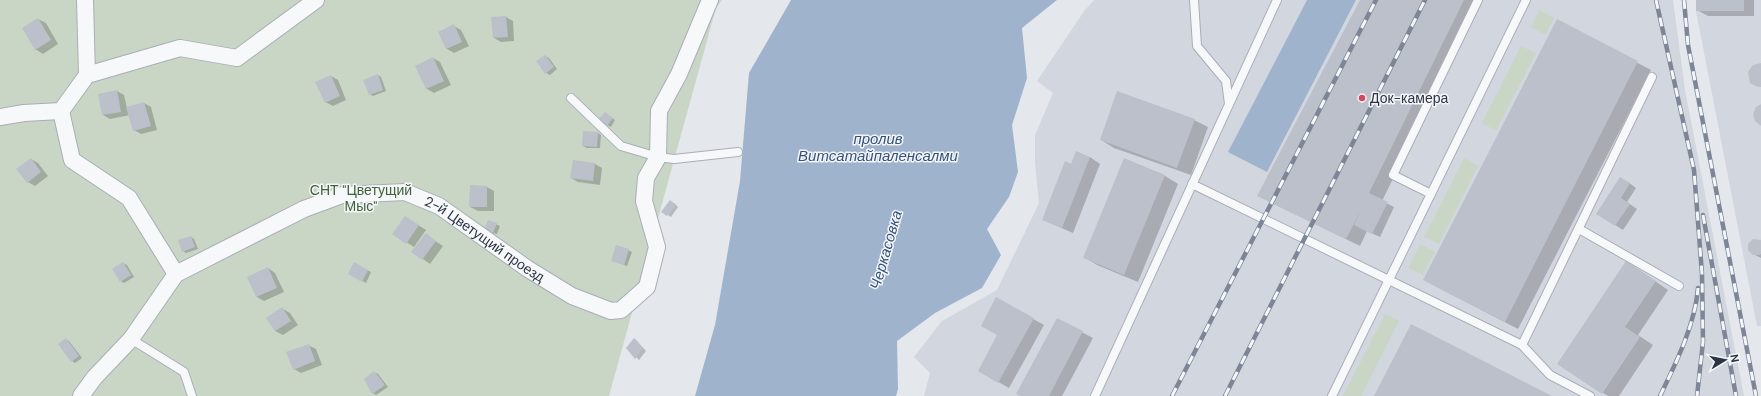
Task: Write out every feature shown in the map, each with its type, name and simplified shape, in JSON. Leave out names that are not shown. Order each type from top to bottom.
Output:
[{"type":"street","points":[[86,0],[87,74],[61,111],[72,160],[129,198],[176,274]]},
{"type":"street","points":[[87,74],[180,48],[237,58],[316,0]]},
{"type":"street","name":"2-й Цветущий проезд","points":[[80,396],[94,378],[131,339],[176,274],[304,209],[342,195],[406,192],[439,206],[528,269],[572,296],[611,311],[621,310],[647,287],[657,247],[644,201],[646,178],[658,157],[659,111],[679,74],[710,0]]},
{"type":"street","points":[[0,117],[24,113],[61,111]]},
{"type":"lane","points":[[1194,0],[1197,46],[1226,81],[1229,106]]},
{"type":"lane","points":[[1095,396],[1277,0]]},
{"type":"lane","points":[[1432,194],[1393,175],[1478,0]]},
{"type":"lane","points":[[1332,396],[1526,0]]},
{"type":"lane","points":[[1522,345],[1652,77]]},
{"type":"lane","points":[[571,98],[621,146],[658,157],[674,159],[738,152]]},
{"type":"lane","points":[[1192,184],[1522,345],[1550,375],[1590,396]]},
{"type":"lane","points":[[1579,229],[1679,286]]},
{"type":"lane","points":[[131,339],[184,372],[192,396]]},
{"type":"shaded area","points":[[1094,0],[1307,0],[1229,152],[1267,172],[1356,0],[1673,0],[1685,90],[1744,396],[924,396],[930,373],[914,357],[942,321],[997,290],[1039,203],[1035,163],[1035,135],[1053,93],[1037,81],[1085,10]]},
{"type":"shaded area","points":[[1696,0],[1761,0],[1761,326],[1757,326],[1696,11]]},
{"type":"green space","name":"СНТ \"Цветущий Мыс\"","points":[[0,0],[722,0],[716,8],[609,396],[0,396]]},
{"type":"green space","points":[[1539,10],[1554,18],[1545,35],[1531,27]]},
{"type":"green space","points":[[1521,46],[1536,53],[1496,131],[1482,123]]},
{"type":"green space","points":[[1464,158],[1478,166],[1439,244],[1424,237]]},
{"type":"green space","points":[[1420,244],[1435,252],[1423,275],[1408,268]]},
{"type":"green space","points":[[1385,314],[1399,321],[1361,396],[1343,396]]},
{"type":"water","name":"пролив Витсатайпаленсалми","points":[[791,0],[1057,0],[1022,28],[1027,78],[1012,125],[1018,172],[1009,197],[987,229],[1001,255],[982,288],[935,313],[897,341],[898,389],[896,396],[695,396],[715,325],[740,181],[749,73]]},
{"type":"water","points":[[1307,0],[1356,0],[1267,172],[1228,152]]},
{"type":"building","name":"Док-камера","points":[[1360,0],[1464,0],[1369,193],[1388,202],[1372,234],[1354,225],[1361,210],[1346,239],[1257,196]]},
{"type":"building","points":[[1696,0],[1744,0],[1744,11],[1696,11]]},
{"type":"building","points":[[506,16],[508,37],[493,38],[491,17]]},
{"type":"building","points":[[38,18],[51,40],[35,50],[22,28]]},
{"type":"building","points":[[1557,19],[1638,61],[1505,322],[1423,280]]},
{"type":"building","points":[[454,24],[462,42],[446,49],[438,32]]},
{"type":"building","points":[[545,55],[554,67],[545,74],[536,61]]},
{"type":"building","points":[[433,57],[444,81],[426,89],[415,66]]},
{"type":"building","points":[[1761,63],[1761,87],[1758,87],[1750,83],[1748,72],[1753,65]]},
{"type":"building","points":[[378,74],[383,90],[369,95],[363,80]]},
{"type":"building","points":[[331,75],[340,96],[325,103],[315,82]]},
{"type":"building","points":[[117,90],[121,112],[102,115],[98,94]]},
{"type":"building","points":[[1117,91],[1195,119],[1177,168],[1100,140]]},
{"type":"building","points":[[144,102],[151,126],[133,131],[126,107]]},
{"type":"building","points":[[1761,104],[1761,126],[1755,121],[1753,114],[1756,107]]},
{"type":"building","points":[[605,112],[613,118],[607,126],[599,119]]},
{"type":"building","points":[[583,131],[598,132],[597,147],[582,146]]},
{"type":"building","points":[[1076,151],[1090,157],[1062,228],[1042,220],[1065,161],[1071,164]]},
{"type":"building","points":[[31,158],[41,172],[27,183],[16,169]]},
{"type":"building","points":[[1124,158],[1165,175],[1124,275],[1083,258]]},
{"type":"building","points":[[573,160],[595,163],[593,181],[570,178]]},
{"type":"building","points":[[1620,177],[1630,183],[1621,198],[1630,204],[1615,226],[1596,214]]},
{"type":"building","points":[[470,185],[487,186],[487,207],[469,207]]},
{"type":"building","points":[[670,200],[676,205],[667,216],[661,212]]},
{"type":"building","points":[[405,216],[419,225],[406,244],[392,234]]},
{"type":"building","points":[[488,220],[497,223],[493,233],[484,230]]},
{"type":"building","points":[[426,233],[436,241],[422,260],[411,252]]},
{"type":"building","points":[[191,236],[195,247],[182,252],[178,240]]},
{"type":"building","points":[[1753,239],[1761,240],[1761,254],[1759,255],[1753,255],[1748,250],[1748,244]]},
{"type":"building","points":[[616,245],[629,249],[624,265],[611,261]]},
{"type":"building","points":[[1626,261],[1656,281],[1625,327],[1640,337],[1602,394],[1557,364]]},
{"type":"building","points":[[123,262],[131,275],[120,282],[112,269]]},
{"type":"building","points":[[354,262],[368,270],[362,282],[348,274]]},
{"type":"building","points":[[268,267],[277,288],[256,297],[247,277]]},
{"type":"building","points":[[996,297],[1034,318],[998,383],[978,371],[997,335],[981,326]]},
{"type":"building","points":[[282,307],[291,321],[275,331],[266,318]]},
{"type":"building","points":[[1057,318],[1083,331],[1049,396],[1020,396],[1016,394]]},
{"type":"building","points":[[1411,324],[1552,396],[1374,396]]},
{"type":"building","points":[[66,338],[79,356],[71,362],[58,344]]},
{"type":"building","points":[[634,338],[643,348],[635,359],[626,348]]},
{"type":"building","points":[[309,344],[315,361],[293,370],[286,352]]},
{"type":"building","points":[[374,371],[385,385],[372,394],[364,379]]},
{"type":"railway","points":[[1172,396],[1376,0]]},
{"type":"railway","points":[[1225,396],[1425,0]]},
{"type":"railway","points":[[1656,0],[1694,170],[1702,274],[1703,342],[1697,396]]},
{"type":"railway","points":[[1684,0],[1688,45],[1756,396]]},
{"type":"railway","points":[[1703,215],[1736,396]]},
{"type":"railway","points":[[1660,396],[1689,330],[1698,288]]},
{"type":"place","name":"Док-камера","points":[[1362,98]]},
{"type":"water label","name":"Черкасовка","points":[[886,250]]}]
